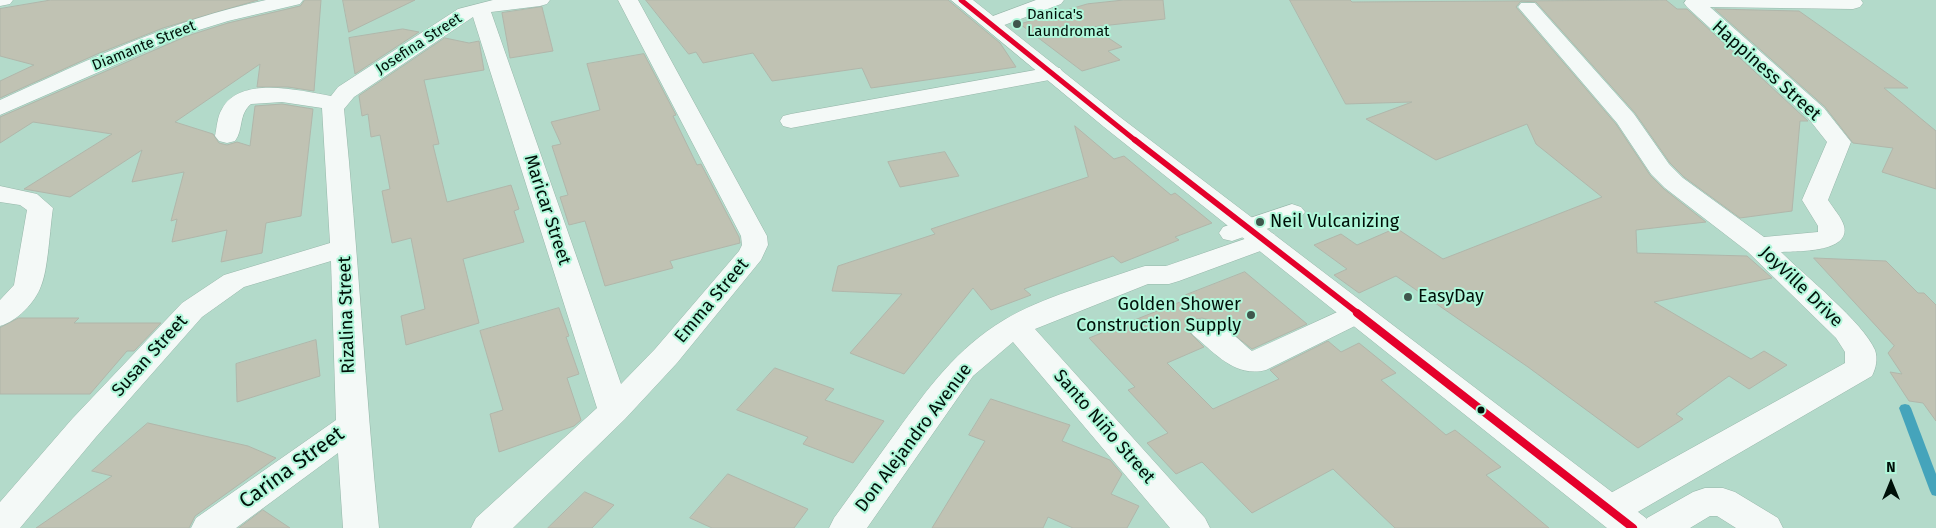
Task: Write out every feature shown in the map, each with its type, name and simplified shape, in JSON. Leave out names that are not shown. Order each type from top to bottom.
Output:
[{"type":"street","name":"Diamante Street","points":[[0,108],[95,64],[180,29],[242,11],[293,0]]},
{"type":"street","name":"Josefina Street","points":[[335,103],[346,92],[465,13],[480,8],[540,0]]},
{"type":"street","name":"Emma Street","points":[[489,528],[614,411],[666,356],[751,254],[755,245],[754,236],[628,0]]},
{"type":"street","points":[[961,0],[1357,313],[1622,519]]},
{"type":"street","points":[[992,24],[1054,0]]},
{"type":"street","name":"Happiness Street","points":[[1758,246],[1820,241],[1831,236],[1830,226],[1815,200],[1839,142],[1816,113],[1694,3],[1698,0],[1853,3]]},
{"type":"street","name":"JoyVille Drive","points":[[1528,7],[1626,119],[1660,169],[1674,183],[1758,246],[1846,331],[1860,351],[1861,368],[1622,519]]},
{"type":"street","name":"Maricar Street","points":[[480,8],[614,411]]},
{"type":"street","points":[[791,121],[1052,73]]},
{"type":"street","points":[[227,136],[233,109],[238,103],[252,96],[271,95],[335,103]]},
{"type":"street","name":"Rizalina Street","points":[[335,103],[333,113],[344,248],[352,426],[361,528]]},
{"type":"street","points":[[0,194],[28,198],[40,208],[28,285],[22,295],[0,316]]},
{"type":"street","name":"Don Alejandro Avenue","points":[[847,528],[962,368],[988,345],[1016,326],[1048,311],[1145,275],[1168,275],[1257,233],[1292,212]]},
{"type":"street","name":"Susan Street","points":[[0,527],[84,428],[192,310],[234,282],[344,248]]},
{"type":"street","points":[[1203,328],[1245,361],[1255,362],[1357,313]]},
{"type":"street","name":"Santo Niño Street","points":[[1016,326],[1183,524]]},
{"type":"street","name":"Carina Street","points":[[209,528],[352,426]]},
{"type":"street","points":[[1660,528],[1706,502],[1723,502],[1765,528]]},
{"type":"building","points":[[51,0],[258,0],[163,28],[97,54],[0,98],[0,81],[34,65],[0,56],[0,9]]},
{"type":"building","points":[[305,0],[321,0],[314,91],[288,87],[257,87],[260,64],[175,122],[213,134],[219,143],[227,145],[237,142],[250,146],[255,106],[282,104],[313,109],[301,216],[266,223],[262,253],[221,262],[227,230],[172,242],[177,219],[171,221],[184,172],[132,182],[142,150],[70,197],[24,189],[112,134],[33,122],[0,143],[0,117],[187,36],[228,23],[300,6]]},
{"type":"building","points":[[343,0],[415,0],[349,32]]},
{"type":"building","points":[[646,0],[948,0],[1000,43],[1016,67],[871,88],[862,68],[772,81],[753,53],[703,63],[696,52],[689,54]]},
{"type":"building","points":[[1124,0],[1163,0],[1165,19],[1092,27],[1122,47],[1108,51],[1120,60],[1082,71],[1020,24],[1087,4]]},
{"type":"building","points":[[1290,0],[1350,0],[1352,2],[1666,0],[1677,9],[1687,9],[1808,121],[1800,121],[1792,211],[1740,218],[1684,177],[1670,163],[1635,113],[1536,2],[1521,1],[1516,7],[1616,124],[1650,175],[1664,189],[1706,222],[1636,230],[1637,253],[1747,256],[1772,278],[1654,302],[1751,359],[1764,351],[1787,365],[1749,389],[1729,376],[1676,414],[1683,419],[1638,448],[1528,367],[1396,276],[1359,293],[1334,275],[1347,269],[1314,245],[1341,234],[1357,245],[1396,228],[1443,259],[1602,197],[1536,144],[1527,124],[1436,160],[1366,119],[1412,102],[1346,104]]},
{"type":"building","points":[[542,7],[553,51],[510,58],[502,13]]},
{"type":"building","points":[[1715,9],[1799,11],[1908,88],[1884,88],[1936,131],[1936,189],[1882,172],[1893,148],[1853,143],[1825,107]]},
{"type":"building","points":[[403,29],[419,32],[355,74],[349,38]]},
{"type":"building","points":[[445,38],[469,43],[479,41],[484,70],[424,80],[439,144],[433,145],[447,202],[511,185],[519,209],[514,211],[524,242],[463,259],[479,323],[406,345],[401,316],[425,309],[411,238],[392,243],[382,191],[390,189],[380,135],[371,137],[368,114],[362,116],[359,96]]},
{"type":"building","points":[[644,54],[676,115],[673,116],[697,165],[701,164],[739,237],[740,243],[670,261],[673,268],[605,286],[585,221],[569,225],[560,197],[568,195],[552,146],[561,144],[551,122],[600,110],[587,64]]},
{"type":"building","points":[[1075,126],[1114,159],[1124,156],[1171,195],[1175,193],[1212,223],[1175,237],[1179,240],[1121,263],[1113,256],[1024,289],[1031,295],[991,310],[973,288],[904,374],[850,353],[902,294],[832,291],[838,266],[935,234],[931,229],[1088,177]]},
{"type":"building","points":[[945,152],[959,176],[900,187],[888,162]]},
{"type":"building","points":[[1814,258],[1886,261],[1918,293],[1924,293],[1936,305],[1936,421],[1923,403],[1909,401],[1890,372],[1902,374],[1888,353],[1894,346]]},
{"type":"building","points":[[1245,272],[1307,324],[1252,349],[1218,322],[1202,318],[1191,320],[1186,329],[1204,347],[1167,363],[1213,409],[1279,379],[1270,370],[1328,341],[1341,352],[1359,343],[1396,373],[1381,380],[1446,435],[1455,430],[1501,467],[1486,475],[1549,528],[1395,528],[1333,469],[1252,513],[1202,462],[1176,474],[1147,443],[1168,433],[1128,390],[1135,387],[1089,338],[1190,298],[1186,295]]},
{"type":"building","points":[[559,308],[569,336],[566,337],[579,374],[567,378],[581,420],[574,426],[499,452],[490,414],[503,410],[480,331]]},
{"type":"building","points":[[19,318],[79,318],[74,323],[161,323],[134,351],[127,351],[90,394],[0,394],[0,328]]},
{"type":"building","points":[[316,340],[320,376],[237,402],[236,364]]},
{"type":"building","points":[[775,368],[834,389],[825,400],[884,421],[853,463],[803,444],[808,437],[737,410]]},
{"type":"building","points":[[991,399],[1070,425],[1062,441],[1110,460],[1122,474],[1111,494],[1139,506],[1127,528],[1073,528],[1048,517],[1043,528],[932,528],[985,441],[969,435]]},
{"type":"building","points":[[148,423],[248,446],[276,458],[195,516],[189,528],[36,528],[112,476],[92,471]]},
{"type":"building","points":[[728,474],[808,509],[794,528],[712,528],[690,518]]},
{"type":"building","points":[[585,492],[614,505],[592,528],[548,528]]},
{"type":"building","points":[[263,510],[290,528],[239,528]]},
{"type":"waterway","points":[[1905,408],[1936,491]]},
{"type":"transit line","points":[[961,0],[1112,122],[1633,528]]},
{"type":"place","name":"Danica's Laundromat","points":[[1017,24]]},
{"type":"place","name":"Neil Vulcanizing","points":[[1260,222]]},
{"type":"place","name":"EasyDay","points":[[1408,297]]},
{"type":"place","name":"Golden Shower Construction Supply","points":[[1251,315]]}]
